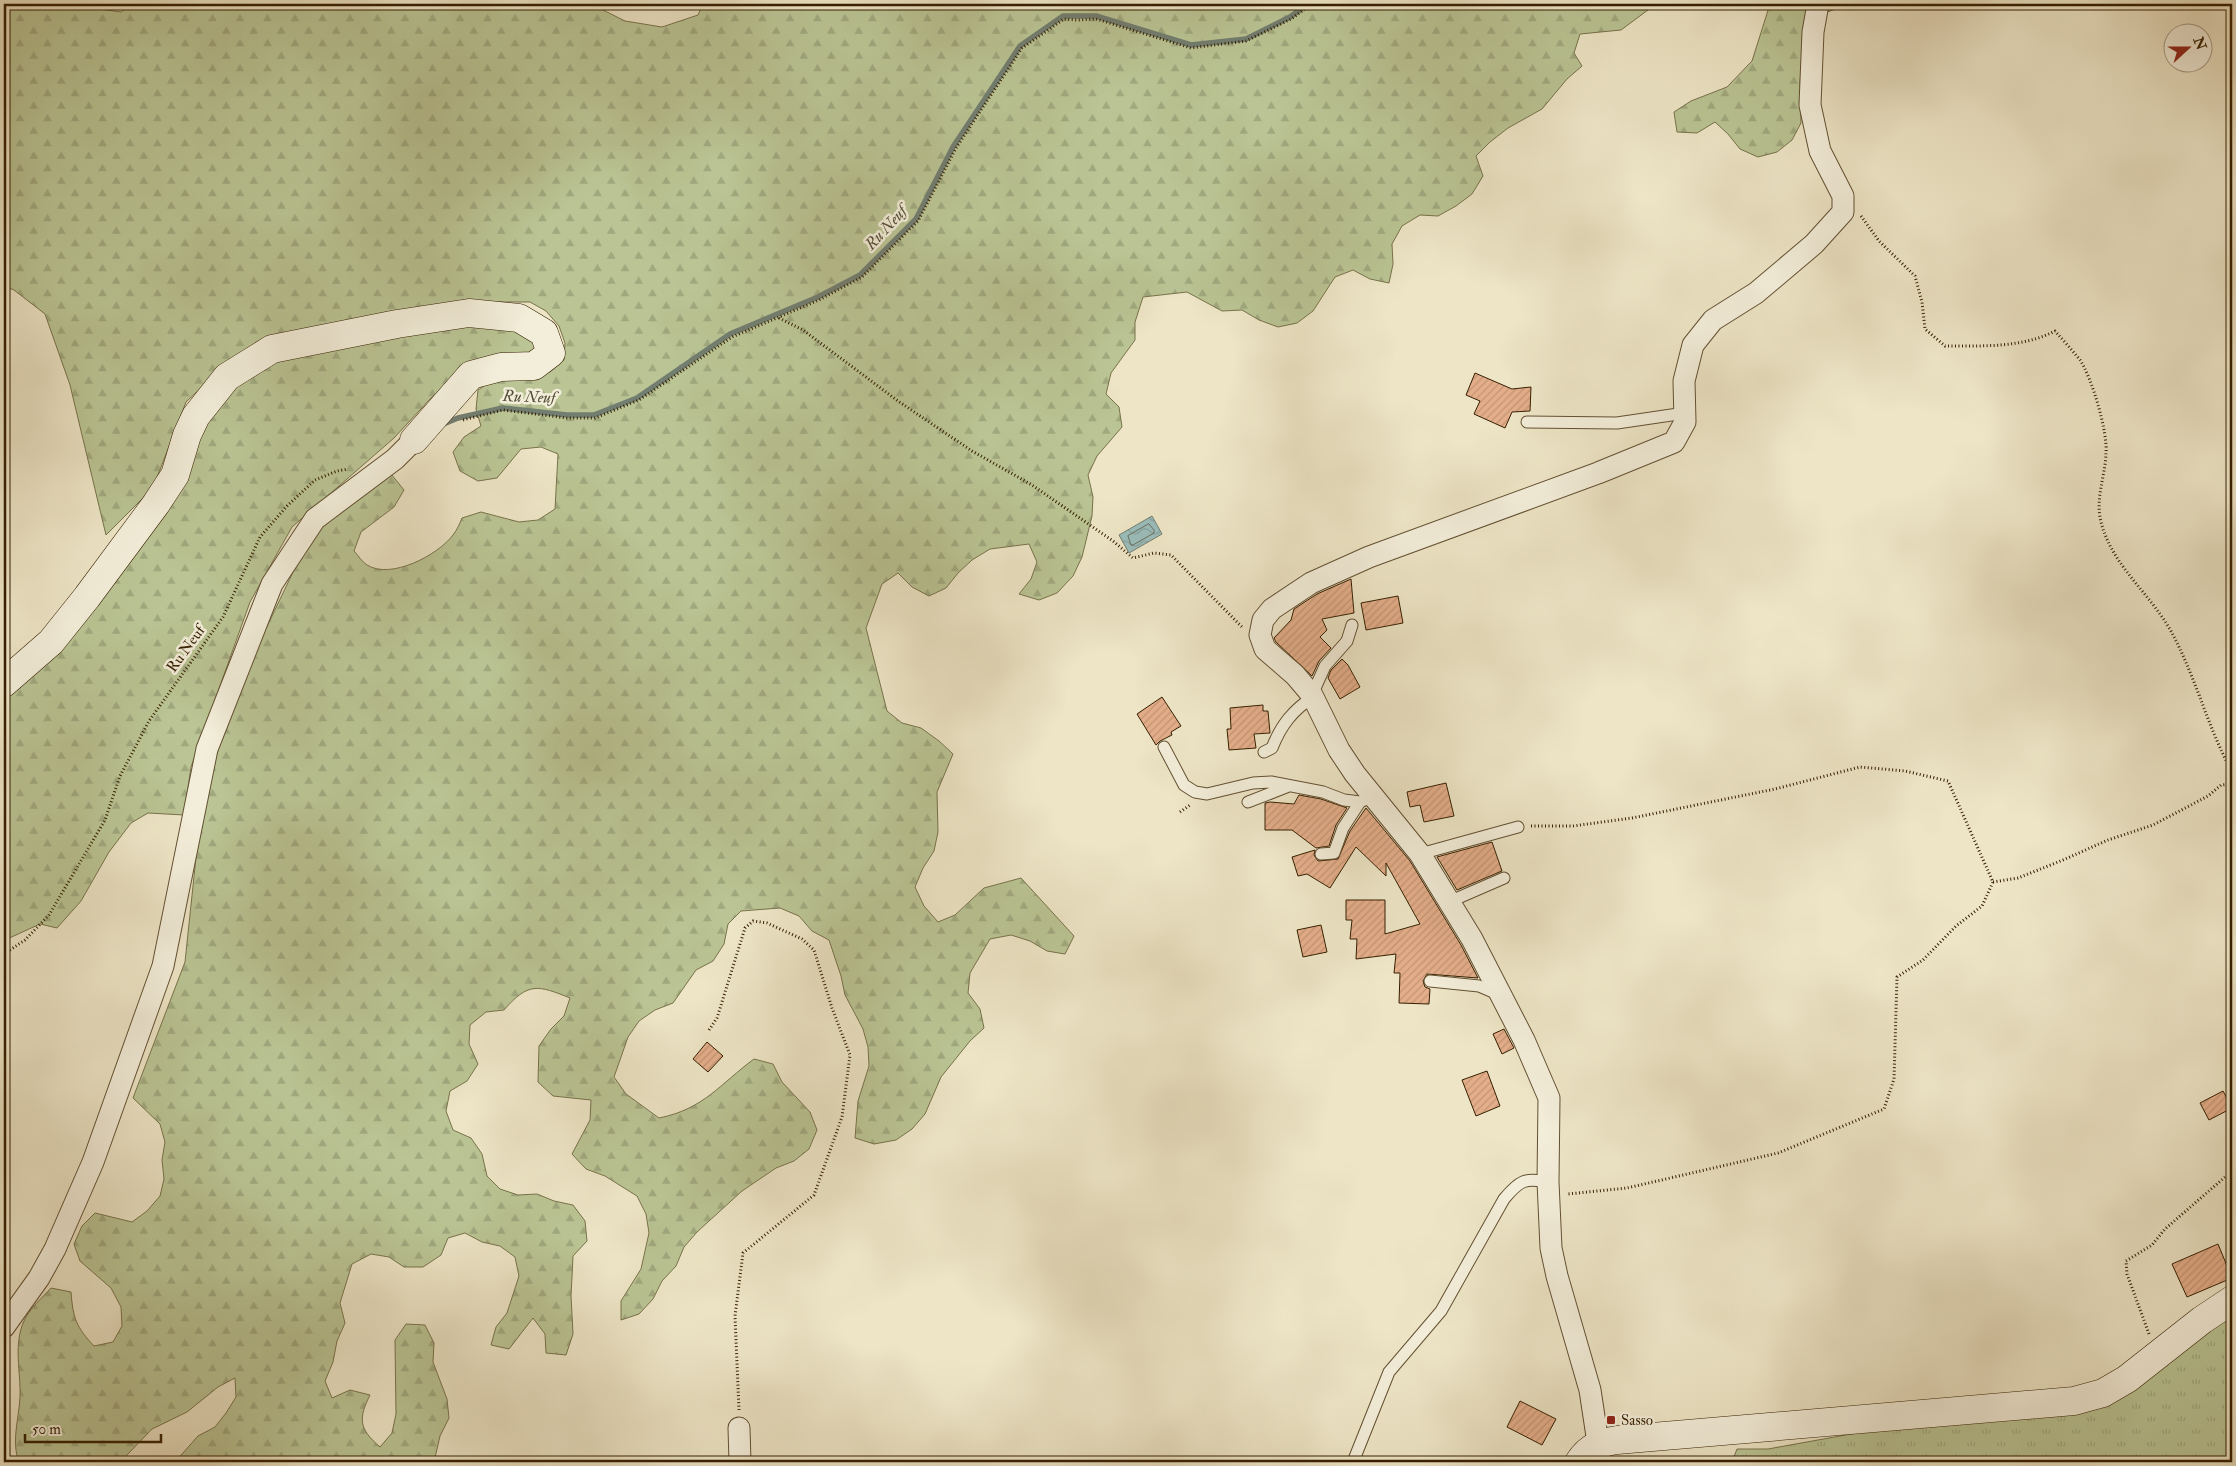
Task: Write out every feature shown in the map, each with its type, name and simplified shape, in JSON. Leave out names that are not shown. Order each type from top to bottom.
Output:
[{"type":"street","points":[[1598,1443],[1590,1390],[1551,1248],[1548,1188],[1549,1098],[1524,1040],[1502,996],[1450,901],[1420,854],[1367,799],[1313,696],[1295,675],[1265,649],[1260,635],[1263,620],[1272,610],[1311,583],[1369,557],[1598,473],[1674,442],[1685,422],[1684,382],[1693,345],[1713,320],[1756,293],[1814,244],[1843,212],[1843,196],[1820,151],[1810,104],[1810,66],[1818,4]]},
{"type":"street","points":[[4,683],[51,642],[156,504],[175,475],[187,435],[196,416],[227,377],[272,349],[397,324],[469,314],[519,318],[544,333],[551,353],[534,366],[500,367],[471,375],[395,459],[315,519],[272,584],[207,749],[163,966],[93,1162],[55,1249],[39,1278],[4,1327]]},
{"type":"street","points":[[1579,1462],[1586,1452],[1598,1443],[1654,1435],[2074,1401],[2103,1393],[2127,1380],[2232,1300]]},
{"type":"street","points":[[739,1428],[740,1462]]},
{"type":"lane","points":[[1527,422],[1617,422],[1685,413]]},
{"type":"lane","points":[[1264,752],[1272,748],[1277,734],[1296,708],[1313,696],[1325,666],[1347,641],[1352,625]]},
{"type":"lane","points":[[1164,747],[1184,785],[1194,792],[1207,794],[1271,782],[1323,792],[1344,800],[1367,799]]},
{"type":"lane","points":[[1248,802],[1291,785]]},
{"type":"lane","points":[[1321,854],[1334,853],[1343,828],[1367,799]]},
{"type":"lane","points":[[1420,854],[1518,826]]},
{"type":"lane","points":[[1450,901],[1504,878]]},
{"type":"lane","points":[[1430,981],[1479,986],[1502,996]]},
{"type":"lane","points":[[1353,1462],[1389,1372],[1441,1311],[1504,1198],[1515,1186],[1532,1178],[1548,1188]]},
{"type":"path","points":[[459,421],[503,410],[567,418],[595,418],[638,400],[732,337],[779,318],[862,277],[918,221],[956,148],[1022,48],[1064,18],[1077,20],[1096,18],[1191,48],[1246,41],[1291,19],[1312,4]]},
{"type":"path","points":[[1843,196],[1879,241],[1915,276],[1922,302],[1925,330],[1945,346],[1994,345],[2041,338],[2055,331],[2081,361],[2100,409],[2106,453],[2099,498],[2100,521],[2115,556],[2171,632],[2196,685],[2219,748],[2232,772]]},
{"type":"path","points":[[779,318],[803,330],[906,406],[972,451],[1040,491],[1113,540],[1133,558],[1154,553],[1172,555],[1222,609],[1265,649]]},
{"type":"path","name":"Ru Neuf","points":[[4,954],[25,940],[49,914],[105,820],[120,776],[149,721],[223,617],[260,537],[287,506],[315,480],[337,471],[354,468]]},
{"type":"path","points":[[1518,826],[1573,826],[1632,818],[1775,789],[1860,767],[1905,770],[1948,781],[1993,882],[1982,906],[1956,926],[1924,960],[1897,977],[1894,1079],[1884,1109],[1778,1154],[1627,1188],[1548,1188]]},
{"type":"path","points":[[1993,882],[2018,878],[2108,840],[2153,825],[2208,796],[2221,785],[2232,784]]},
{"type":"path","points":[[709,1030],[717,1018],[745,928],[753,921],[767,923],[802,939],[814,950],[832,1008],[850,1055],[842,1117],[814,1195],[743,1253],[735,1316],[739,1428]]},
{"type":"path","points":[[2155,1358],[2154,1346],[2126,1274],[2126,1261],[2152,1245],[2166,1229],[2232,1171]]},
{"type":"green space","points":[[4,4],[85,4],[86,7],[121,12],[130,4],[591,4],[625,21],[662,27],[698,15],[703,4],[1656,4],[1621,30],[1580,34],[1574,53],[1582,66],[1567,79],[1542,109],[1508,128],[1476,156],[1483,176],[1472,194],[1438,216],[1420,215],[1402,226],[1392,244],[1393,264],[1389,283],[1370,279],[1353,270],[1335,277],[1313,311],[1297,323],[1278,327],[1259,320],[1242,310],[1222,311],[1187,292],[1143,297],[1135,322],[1135,340],[1111,373],[1106,394],[1119,407],[1122,427],[1097,456],[1088,475],[1093,497],[1092,516],[1082,557],[1073,576],[1057,593],[1039,600],[1019,594],[1031,579],[1037,562],[1029,544],[990,549],[972,560],[946,588],[929,596],[912,587],[898,573],[882,584],[866,628],[887,711],[902,723],[921,728],[953,754],[937,792],[938,832],[934,851],[923,868],[915,887],[924,906],[938,922],[955,915],[984,888],[1021,878],[1074,936],[1065,954],[1047,951],[1030,941],[1011,935],[990,939],[970,973],[968,993],[980,1009],[984,1028],[970,1041],[941,1077],[925,1114],[912,1129],[896,1140],[874,1144],[855,1138],[858,1101],[869,1066],[868,1047],[863,1029],[845,995],[829,940],[812,931],[799,916],[780,908],[741,911],[728,924],[724,944],[713,961],[696,970],[673,1003],[655,1010],[639,1021],[628,1037],[614,1077],[626,1094],[659,1118],[675,1114],[700,1102],[754,1059],[773,1064],[782,1082],[810,1112],[817,1130],[809,1149],[794,1161],[776,1168],[742,1191],[697,1232],[684,1247],[676,1266],[662,1281],[653,1299],[639,1314],[621,1320],[621,1301],[641,1269],[649,1233],[646,1214],[637,1196],[605,1176],[586,1169],[572,1154],[590,1120],[591,1100],[553,1096],[538,1082],[539,1046],[551,1029],[564,1016],[570,998],[550,990],[527,990],[520,994],[504,1010],[486,1012],[470,1025],[469,1044],[478,1064],[467,1081],[450,1091],[446,1111],[453,1130],[471,1138],[482,1154],[487,1176],[500,1189],[518,1195],[537,1194],[554,1201],[573,1205],[585,1221],[587,1241],[573,1256],[571,1296],[573,1334],[566,1355],[546,1353],[545,1334],[533,1318],[509,1349],[491,1345],[496,1327],[507,1313],[519,1276],[515,1257],[500,1246],[482,1242],[465,1233],[448,1238],[441,1255],[423,1267],[404,1267],[389,1257],[371,1254],[352,1264],[340,1303],[345,1323],[337,1341],[333,1362],[325,1381],[332,1398],[350,1390],[370,1395],[362,1417],[364,1429],[380,1447],[392,1433],[396,1414],[395,1340],[406,1324],[425,1325],[434,1343],[433,1362],[447,1399],[449,1418],[440,1436],[434,1462],[175,1462],[198,1436],[215,1427],[226,1413],[236,1397],[235,1378],[218,1387],[187,1412],[152,1429],[126,1456],[126,1462],[19,1462],[16,1446],[20,1397],[18,1349],[21,1330],[29,1312],[51,1288],[71,1292],[76,1322],[94,1346],[113,1342],[122,1326],[121,1307],[111,1288],[80,1261],[74,1244],[82,1226],[95,1213],[132,1222],[147,1211],[160,1196],[164,1179],[162,1160],[165,1142],[160,1124],[133,1098],[185,962],[199,829],[219,745],[251,660],[294,570],[328,518],[391,474],[404,490],[394,507],[361,532],[354,551],[365,564],[377,569],[401,567],[426,557],[446,543],[462,518],[481,512],[519,522],[538,520],[555,509],[558,454],[541,447],[521,449],[497,478],[478,481],[460,471],[453,452],[464,437],[481,426],[476,409],[478,390],[494,379],[531,377],[550,372],[564,360],[565,343],[559,326],[546,311],[530,302],[467,302],[220,370],[186,402],[153,488],[106,535],[70,385],[45,314],[14,290],[4,286]]},
{"type":"green space","points":[[1770,4],[1849,4],[1806,20],[1800,82],[1801,123],[1792,140],[1777,152],[1758,157],[1740,149],[1715,122],[1697,133],[1677,132],[1674,112],[1691,101],[1727,87],[1752,61]]},
{"type":"green space","points":[[470,326],[518,328],[536,339],[538,351],[469,368],[431,398],[394,438],[292,527],[250,602],[191,767],[184,815],[148,813],[131,823],[109,852],[81,901],[57,928],[40,924],[5,940],[4,695],[232,388],[277,358],[403,333]]},
{"type":"green space","points":[[2232,1312],[2232,1462],[1732,1462],[1737,1449],[1768,1449],[1901,1425],[2090,1410]]},
{"type":"water","points":[[1152,516],[1162,534],[1129,553],[1119,535]]},
{"type":"building","points":[[1475,373],[1512,389],[1531,387],[1530,411],[1512,412],[1505,428],[1474,414],[1480,401],[1466,395]]},
{"type":"building","points":[[1351,579],[1354,613],[1322,619],[1327,630],[1320,637],[1331,648],[1319,661],[1312,676],[1274,638],[1291,620],[1294,609],[1317,594]]},
{"type":"building","points":[[1398,596],[1403,623],[1366,630],[1361,603]]},
{"type":"building","points":[[1342,659],[1348,665],[1360,687],[1340,699],[1328,678],[1331,670]]},
{"type":"building","points":[[1162,697],[1181,726],[1171,732],[1172,735],[1156,745],[1137,714]]},
{"type":"building","points":[[1263,705],[1263,711],[1268,711],[1270,733],[1254,734],[1256,748],[1229,750],[1227,729],[1231,729],[1230,708]]},
{"type":"building","points":[[1446,783],[1454,816],[1424,822],[1420,805],[1410,807],[1407,792]]},
{"type":"building","points":[[1299,795],[1321,799],[1347,808],[1336,825],[1329,846],[1316,848],[1292,830],[1265,830],[1265,803],[1294,804]]},
{"type":"building","points":[[1366,808],[1410,861],[1461,945],[1478,978],[1427,974],[1423,981],[1425,987],[1430,989],[1429,1004],[1399,1003],[1400,973],[1394,973],[1396,954],[1356,959],[1357,939],[1350,939],[1352,920],[1346,920],[1346,900],[1385,900],[1385,934],[1420,924],[1386,863],[1386,876],[1356,847],[1330,888],[1307,874],[1298,876],[1292,857],[1315,850],[1314,855],[1318,861],[1338,859],[1350,831]]},
{"type":"building","points":[[1492,842],[1502,871],[1457,890],[1437,857]]},
{"type":"building","points":[[1321,925],[1327,952],[1303,957],[1297,930]]},
{"type":"building","points":[[1504,1029],[1514,1048],[1502,1054],[1493,1034]]},
{"type":"building","points":[[707,1042],[723,1056],[708,1072],[693,1059]]},
{"type":"building","points":[[1487,1071],[1500,1106],[1476,1116],[1462,1080]]},
{"type":"building","points":[[2223,1091],[2232,1108],[2209,1120],[2200,1103]]},
{"type":"building","points":[[2218,1244],[2232,1278],[2187,1297],[2172,1264]]},
{"type":"building","points":[[1520,1401],[1556,1419],[1542,1445],[1507,1427]]},
{"type":"waterway","name":"Ru Neuf","points":[[441,425],[458,418],[503,408],[567,415],[594,415],[637,398],[730,334],[818,297],[860,275],[916,219],[953,147],[1020,46],[1063,16],[1096,16],[1191,45],[1246,39],[1290,17],[1308,4]]},
{"type":"place","name":"Sasso","points":[[1611,1420]]}]
